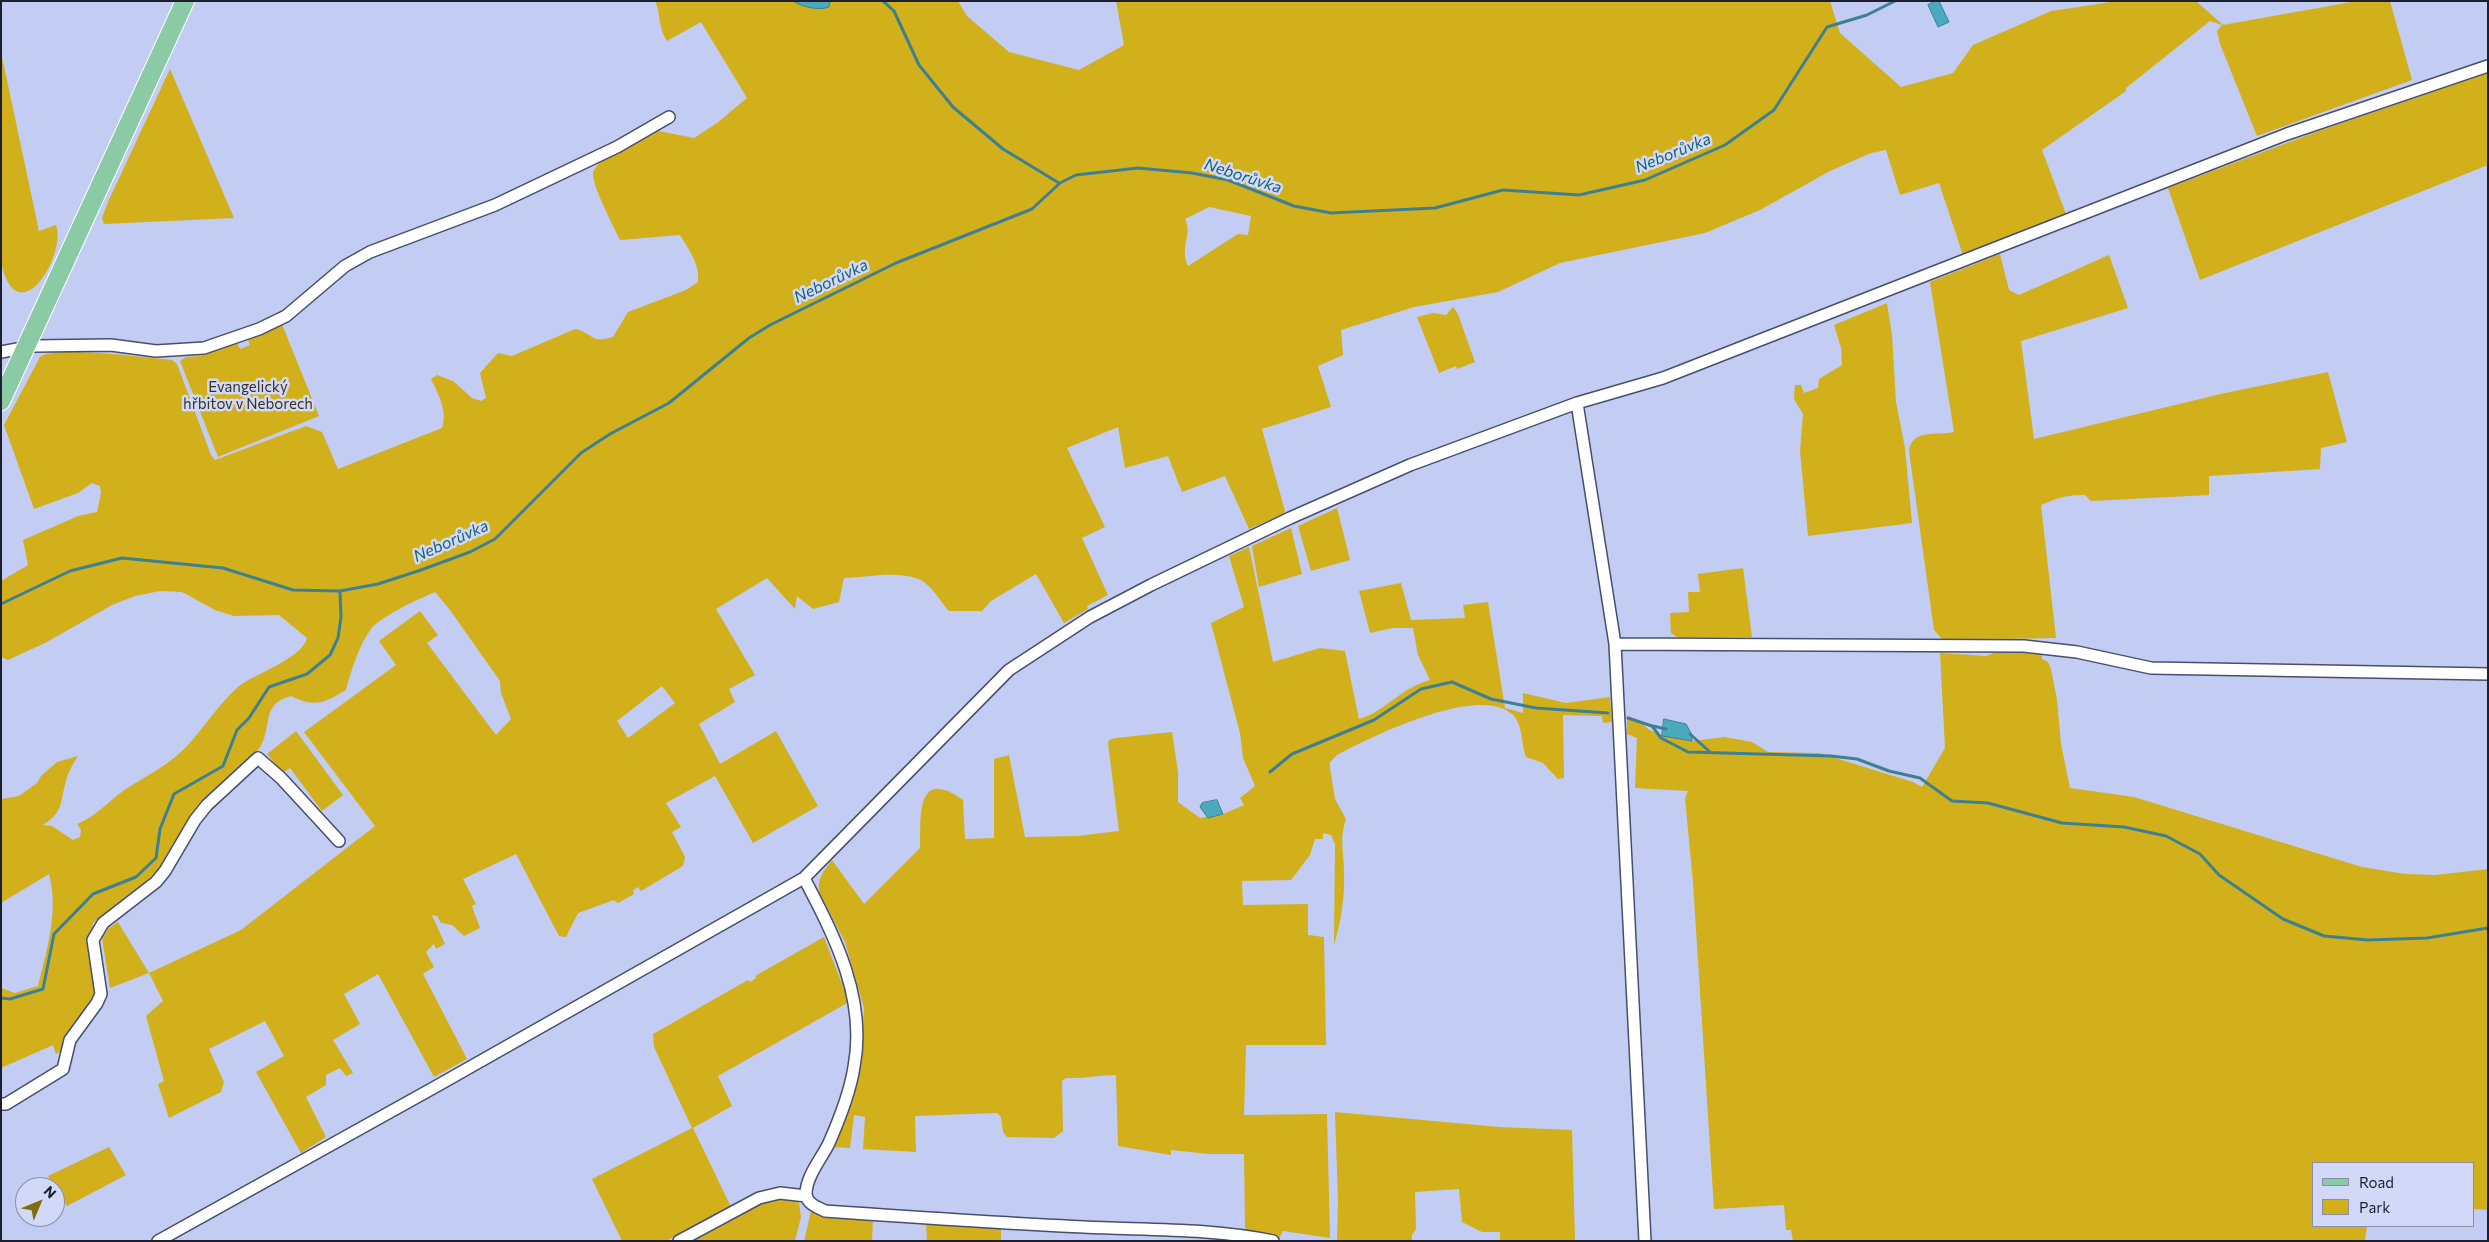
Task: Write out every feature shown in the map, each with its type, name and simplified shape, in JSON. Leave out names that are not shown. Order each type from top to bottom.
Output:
[{"type":"main road","points":[[1,401],[185,1]]},
{"type":"street","points":[[158,1241],[804,878],[1009,670],[1090,617],[1151,585],[1290,518],[1401,469],[1577,403],[1663,378],[2287,134],[2488,66]]},
{"type":"street","points":[[1,352],[26,347],[111,345],[156,351],[204,348],[250,332],[286,316],[345,266],[370,252],[495,205],[617,147],[669,117]]},
{"type":"street","points":[[1577,403],[1615,644],[1645,1241]]},
{"type":"street","points":[[1615,644],[2024,646],[2077,652],[2151,668],[2488,674]]},
{"type":"street","points":[[1,1104],[6,1104],[63,1069],[70,1040],[97,1003],[101,994],[93,940],[103,923],[156,882],[165,872],[195,820],[208,805],[258,758],[281,778],[339,841]]},
{"type":"street","points":[[804,878],[851,983],[859,1024],[854,1068],[847,1096],[828,1145],[808,1183],[806,1196],[811,1204],[825,1211],[1003,1224],[1204,1232],[1250,1236],[1273,1241]]},
{"type":"street","points":[[678,1241],[759,1198],[780,1193],[806,1196]]},
{"type":"green space","points":[[655,1],[793,1],[829,7],[830,1],[958,1],[967,16],[1009,52],[1079,70],[1124,45],[1116,1],[1830,1],[1840,33],[1901,87],[1953,73],[1973,45],[2051,11],[2118,1],[2196,1],[2223,25],[2357,1],[2390,1],[2412,80],[2257,136],[2220,44],[2217,31],[2222,25],[2210,21],[2126,88],[2126,91],[2042,150],[2066,214],[1963,255],[1939,183],[1900,195],[1886,150],[1871,153],[1830,171],[1760,210],[1705,233],[1560,263],[1498,292],[1414,307],[1341,330],[1343,355],[1318,366],[1331,407],[1262,429],[1285,511],[1284,514],[1249,529],[1225,476],[1182,492],[1168,456],[1125,468],[1118,427],[1067,448],[1105,527],[1082,538],[1108,595],[1087,606],[1088,609],[1064,623],[1036,574],[991,601],[982,611],[949,611],[926,583],[916,578],[899,575],[844,578],[839,602],[813,609],[797,596],[795,609],[767,578],[716,609],[755,675],[729,689],[735,702],[699,724],[720,764],[776,731],[818,806],[753,843],[715,776],[666,803],[681,827],[672,832],[685,857],[683,866],[641,891],[638,887],[633,890],[634,894],[618,903],[614,900],[578,913],[566,937],[559,936],[516,854],[463,879],[476,904],[472,906],[480,928],[464,936],[452,925],[441,923],[437,916],[432,915],[445,944],[436,949],[434,944],[426,952],[434,967],[423,974],[467,1059],[434,1077],[378,974],[344,994],[360,1024],[333,1040],[353,1073],[346,1076],[340,1068],[326,1075],[326,1085],[306,1097],[326,1137],[301,1153],[256,1072],[284,1056],[265,1021],[209,1049],[224,1082],[221,1092],[169,1118],[158,1084],[164,1081],[146,1016],[163,1001],[149,973],[241,930],[375,826],[304,732],[396,665],[379,641],[420,611],[438,635],[427,643],[496,735],[511,719],[501,693],[500,681],[435,592],[383,619],[371,629],[359,650],[346,690],[326,701],[307,702],[291,696],[275,705],[268,718],[263,742],[258,750],[205,800],[159,870],[93,923],[89,953],[97,985],[94,997],[67,1033],[63,1050],[56,1054],[53,1045],[1,1068],[1,988],[15,993],[38,986],[51,930],[53,902],[49,874],[1,903],[1,799],[19,796],[37,783],[41,776],[57,762],[78,756],[68,774],[58,811],[43,825],[52,826],[73,840],[80,837],[81,830],[77,824],[90,817],[123,791],[174,758],[188,745],[238,687],[296,653],[303,646],[307,638],[279,615],[234,616],[215,610],[182,592],[160,591],[135,596],[112,605],[45,643],[8,660],[1,657],[1,581],[28,565],[23,540],[78,516],[97,512],[101,493],[100,486],[92,483],[78,493],[34,509],[4,425],[40,357],[63,352],[82,352],[172,360],[177,364],[211,455],[215,460],[306,426],[322,432],[338,469],[442,428],[444,422],[443,409],[431,379],[437,375],[453,381],[472,398],[481,401],[486,398],[480,373],[498,353],[512,356],[575,329],[595,339],[613,337],[628,312],[686,290],[698,282],[698,275],[693,257],[680,235],[620,240],[596,187],[593,173],[599,163],[659,131],[694,138],[717,123],[747,98],[701,22],[667,41],[662,30]],"holes":[[[1209,207],[1251,216],[1248,235],[1238,234],[1188,266],[1185,253],[1188,231],[1185,219]],[[662,686],[675,703],[628,738],[617,721]]]},
{"type":"green space","points":[[1,52],[39,231],[56,225],[57,239],[48,270],[39,283],[28,291],[18,292],[8,283],[1,262]]},
{"type":"green space","points":[[170,69],[234,218],[104,224],[102,218],[108,202]]},
{"type":"green space","points":[[2488,73],[2488,165],[2200,280],[2168,188],[2316,132]]},
{"type":"green space","points":[[2000,254],[2009,290],[2019,295],[2109,255],[2128,308],[2021,341],[2034,439],[2225,393],[2328,372],[2347,442],[2321,448],[2320,469],[2209,476],[2209,495],[2091,501],[2085,495],[2078,495],[2062,497],[2041,505],[2056,638],[1943,640],[1934,630],[1909,451],[1911,444],[1920,436],[1954,432],[1930,282]]},
{"type":"green space","points":[[1887,303],[1892,335],[1896,402],[1905,448],[1912,523],[1808,536],[1800,451],[1803,414],[1794,399],[1795,385],[1801,385],[1804,393],[1818,388],[1819,379],[1842,365],[1841,348],[1834,325]]},
{"type":"green space","points":[[1453,307],[1458,314],[1475,362],[1457,369],[1456,366],[1439,373],[1417,317],[1433,313],[1446,315]]},
{"type":"green space","name":"Evangelický hřbitov v Neborech","points":[[281,322],[319,416],[218,457],[180,361],[186,357],[201,356],[236,341],[240,349],[250,345],[247,337]]},
{"type":"green space","points":[[1337,508],[1350,560],[1311,571],[1298,526]]},
{"type":"green space","points":[[1291,528],[1302,574],[1259,587],[1252,546]]},
{"type":"green space","points":[[1249,547],[1273,662],[1320,648],[1345,651],[1359,719],[1377,711],[1410,688],[1430,680],[1418,655],[1413,628],[1393,628],[1370,633],[1359,591],[1401,583],[1411,620],[1465,618],[1463,605],[1488,602],[1505,708],[1523,713],[1523,693],[1566,703],[1610,697],[1612,722],[1603,723],[1602,716],[1563,715],[1564,778],[1558,779],[1543,763],[1526,757],[1516,718],[1496,706],[1476,705],[1425,716],[1374,736],[1337,755],[1330,762],[1330,768],[1335,799],[1346,819],[1342,840],[1344,865],[1343,900],[1341,918],[1334,945],[1335,844],[1331,835],[1323,833],[1323,839],[1315,839],[1310,855],[1291,880],[1242,881],[1243,905],[1308,904],[1308,935],[1324,937],[1326,1045],[1246,1045],[1244,1115],[1327,1114],[1330,1238],[1283,1231],[1279,1239],[1249,1232],[1245,1228],[1244,1154],[1209,1154],[1171,1150],[1171,1155],[1118,1146],[1116,1075],[1066,1078],[1062,1081],[1063,1131],[1054,1138],[1007,1137],[1003,1132],[1001,1117],[997,1113],[915,1116],[916,1152],[863,1149],[865,1117],[854,1115],[850,1148],[832,1147],[851,1106],[861,1066],[864,1008],[845,942],[819,892],[820,879],[826,868],[832,860],[864,904],[920,848],[921,811],[924,800],[929,792],[936,789],[947,791],[963,800],[965,839],[994,838],[994,759],[1009,755],[1025,837],[1078,836],[1119,831],[1108,743],[1109,740],[1116,738],[1172,732],[1178,772],[1178,802],[1200,818],[1223,814],[1244,805],[1240,798],[1255,786],[1243,758],[1240,733],[1211,623],[1244,607],[1229,556]]},
{"type":"green space","points":[[1743,568],[1752,637],[1677,637],[1671,633],[1670,613],[1689,612],[1688,592],[1700,592],[1698,574]]},
{"type":"green space","points":[[1940,653],[1986,656],[1994,653],[2042,653],[2042,659],[2048,662],[2051,669],[2057,700],[2061,744],[2070,788],[2134,797],[2362,867],[2405,874],[2435,875],[2488,869],[2488,1210],[2474,1209],[2474,1162],[2312,1162],[2312,1227],[2367,1227],[2365,1241],[1793,1241],[1791,1230],[1786,1230],[1784,1205],[1714,1209],[1693,883],[1685,798],[1688,791],[1635,788],[1637,738],[1627,734],[1627,716],[1640,721],[1648,729],[1662,736],[1692,741],[1725,737],[1752,742],[1768,752],[1819,753],[1913,782],[1922,787],[1945,748]]},
{"type":"green space","points":[[296,731],[343,795],[322,811],[290,768],[283,773],[267,754]]},
{"type":"green space","points":[[118,922],[149,973],[110,988],[102,938],[109,928]]},
{"type":"green space","points":[[824,937],[849,1002],[718,1076],[732,1106],[693,1128],[731,1207],[666,1241],[622,1241],[592,1179],[692,1128],[654,1047],[653,1034],[748,980],[750,982],[756,978],[755,976]]},
{"type":"green space","points":[[1335,1112],[1499,1127],[1572,1130],[1575,1241],[1500,1241],[1500,1232],[1482,1232],[1462,1222],[1459,1189],[1415,1192],[1416,1229],[1412,1235],[1412,1241],[1337,1241],[1338,1201]]},
{"type":"green space","points":[[109,1147],[126,1175],[67,1206],[65,1203],[65,1177],[48,1176]]},
{"type":"green space","points":[[778,1197],[799,1203],[801,1217],[795,1241],[687,1241],[767,1198]]},
{"type":"green space","points":[[811,1211],[824,1216],[873,1219],[872,1241],[804,1241]]},
{"type":"green space","points":[[926,1224],[1001,1229],[1001,1241],[927,1241]]},
{"type":"shaded area","points":[[793,1],[830,1],[829,7],[820,9],[806,7]]},
{"type":"shaded area","points":[[1939,1],[1949,22],[1938,27],[1928,5]]},
{"type":"shaded area","points":[[1664,719],[1686,724],[1692,735],[1692,741],[1662,736]]},
{"type":"shaded area","points":[[1217,800],[1223,814],[1208,818],[1200,807],[1202,803]]},
{"type":"waterway","points":[[883,1],[894,11],[919,65],[953,107],[1003,149],[1059,183]]},
{"type":"waterway","name":"Neborůvka","points":[[1,998],[10,999],[43,989],[54,934],[93,894],[136,877],[156,858],[160,829],[174,794],[223,766],[237,730],[249,718],[269,687],[307,674],[330,655],[338,638],[341,617],[340,591],[378,584],[421,570],[470,552],[495,539],[581,453],[610,434],[669,403],[749,338],[770,325],[896,263],[1032,209],[1060,183],[1076,175],[1138,168],[1192,173],[1228,180],[1294,206],[1331,213],[1435,208],[1503,190],[1579,195],[1645,180],[1725,145],[1774,110],[1827,27],[1867,15],[1895,1]]},
{"type":"waterway","points":[[1,604],[70,571],[122,558],[223,568],[293,590],[340,591]]},
{"type":"waterway","points":[[1270,772],[1292,754],[1374,720],[1421,689],[1452,682],[1491,699],[1536,708],[1608,713]]},
{"type":"waterway","points":[[1628,718],[1652,726],[1661,738],[1688,752],[1831,756],[1857,759],[1889,771],[1920,778],[1952,801],[1988,803],[2062,823],[2124,827],[2166,836],[2200,854],[2219,875],[2283,919],[2324,936],[2368,940],[2427,938],[2488,928]]},
{"type":"waterway","points":[[1653,726],[1666,729]]},
{"type":"waterway","points":[[1690,734],[1710,752]]}]
